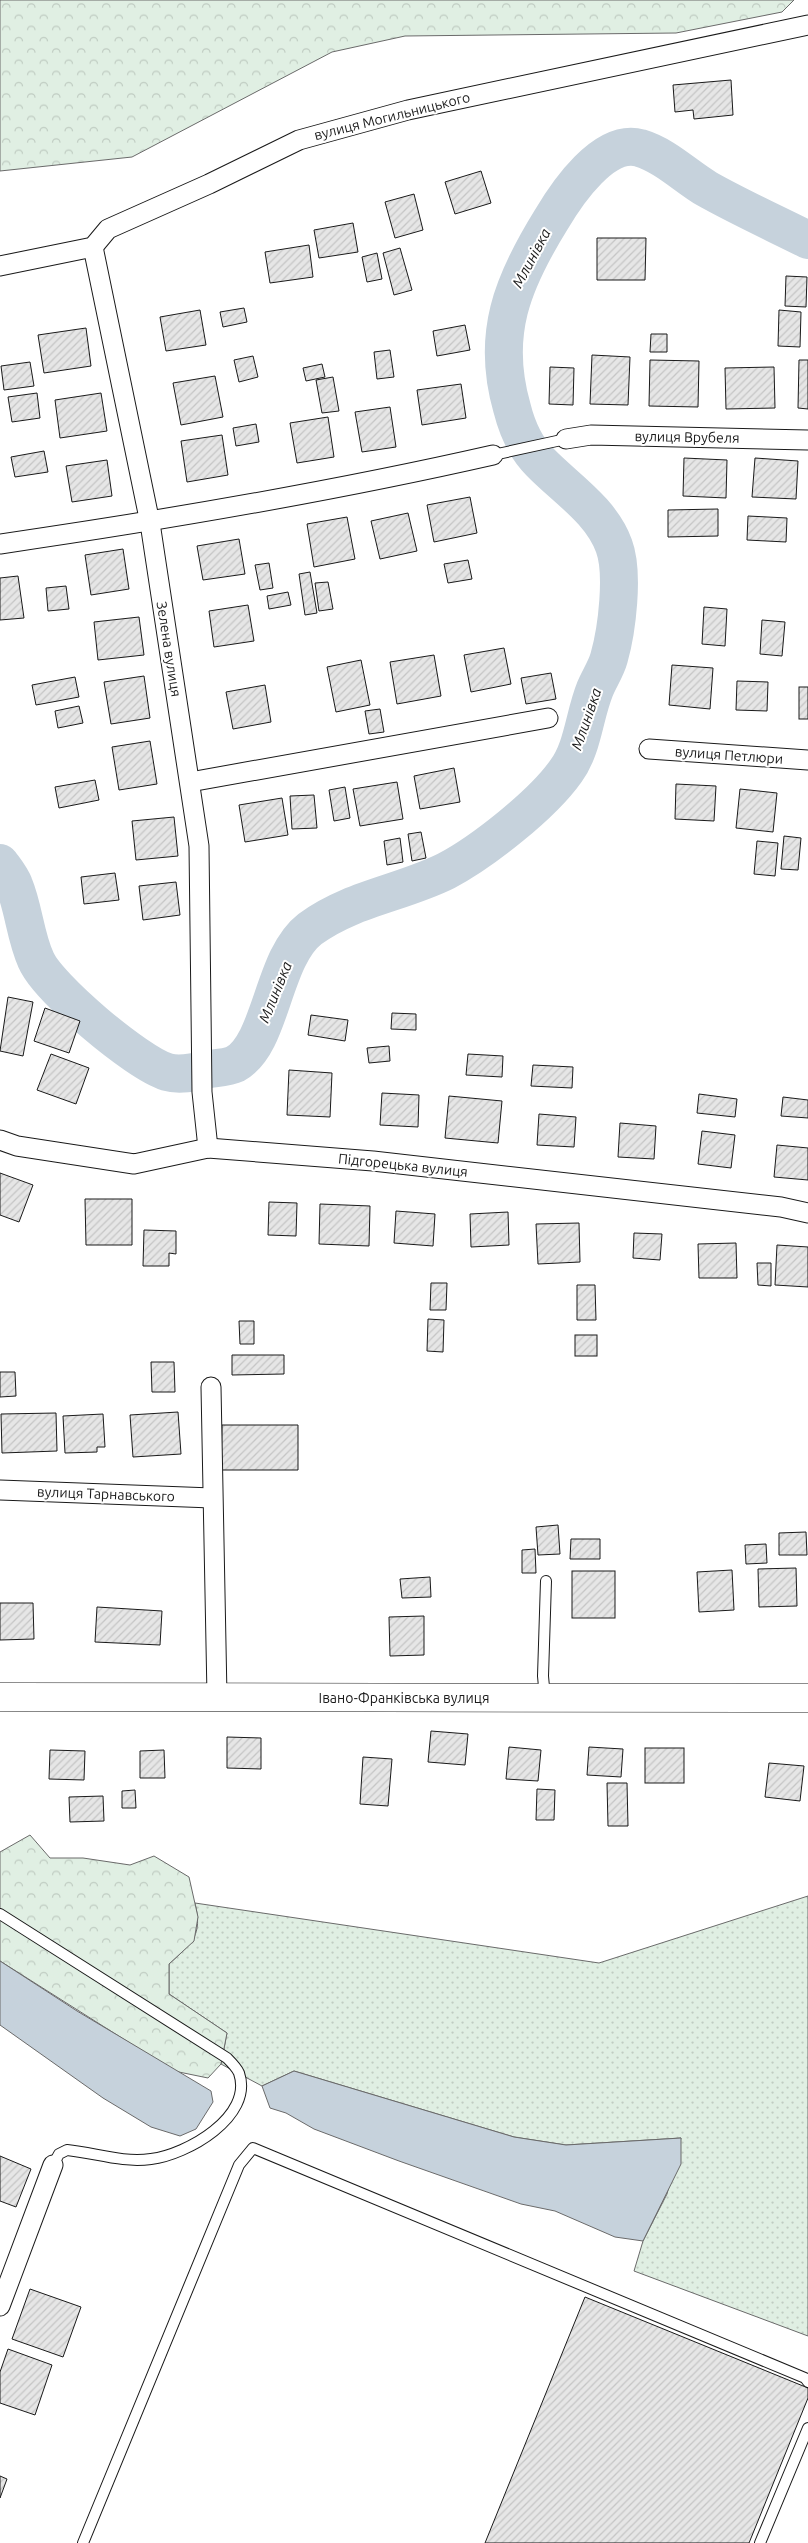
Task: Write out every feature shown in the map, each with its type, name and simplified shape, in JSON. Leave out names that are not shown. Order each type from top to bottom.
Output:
[{"type":"main road","name":"Івано-Франківська вулиця","points":[[0,1697],[808,1698]]},
{"type":"street","name":"вулиця Могильницького","points":[[93,247],[108,229],[209,184],[299,140],[408,110],[808,25]]},
{"type":"street","points":[[0,266],[93,247]]},
{"type":"street","name":"Зелена вулиця","points":[[93,247],[150,523],[199,846],[202,1092],[208,1148]]},
{"type":"street","name":"вулиця Врубеля","points":[[566,439],[591,435],[808,440]]},
{"type":"street","points":[[0,544],[150,523],[392,478],[493,455]]},
{"type":"street","points":[[190,782],[548,718]]},
{"type":"street","name":"вулиця Петлюри","points":[[649,749],[808,760]]},
{"type":"street","name":"Підгорецька вулиця","points":[[0,1140],[17,1146],[134,1164],[208,1148],[373,1161],[781,1207],[808,1213]]},
{"type":"street","points":[[211,1387],[217,1696]]},
{"type":"street","name":"вулиця Тарнавського","points":[[0,1490],[212,1498]]},
{"type":"street","points":[[0,2306],[53,2165]]},
{"type":"lane","points":[[493,455],[566,439]]},
{"type":"lane","points":[[545,1699],[543,1676],[546,1581]]},
{"type":"lane","points":[[0,1914],[227,2058],[239,2071],[241,2086],[236,2105],[222,2123],[204,2140],[176,2153],[151,2159],[123,2160],[68,2150],[59,2154],[53,2165]]},
{"type":"lane","points":[[84,2543],[239,2165],[253,2148],[805,2378],[808,2382]]},
{"type":"lane","points":[[760,2543],[808,2428]]},
{"type":"green space","points":[[0,0],[794,0],[782,12],[676,33],[405,36],[332,52],[132,157],[0,171]]},
{"type":"green space","points":[[30,1835],[50,1858],[83,1858],[130,1865],[154,1856],[189,1877],[198,1917],[194,1941],[169,1964],[169,1994],[227,2033],[221,2064],[208,2078],[174,2071],[0,1961],[0,1852]]},
{"type":"green space","points":[[808,1896],[808,2336],[634,2271],[643,2241],[667,2194],[681,2138],[566,2145],[514,2137],[294,2071],[262,2086],[221,2064],[227,2033],[169,1994],[169,1964],[194,1938],[198,1924],[195,1903],[599,1963]]},
{"type":"shaded area","points":[[0,1961],[77,2011],[211,2091],[213,2102],[196,2129],[180,2136],[151,2127],[103,2098],[0,2025]]},
{"type":"shaded area","points":[[294,2071],[514,2137],[566,2145],[681,2138],[681,2164],[643,2241],[615,2237],[555,2211],[521,2204],[399,2161],[314,2129],[286,2113],[270,2108],[262,2086]]},
{"type":"building","points":[[731,80],[733,115],[694,119],[693,110],[675,112],[673,85]]},
{"type":"building","points":[[481,171],[491,203],[455,214],[445,182]]},
{"type":"building","points":[[414,194],[423,230],[395,238],[385,202]]},
{"type":"building","points":[[353,223],[358,252],[319,258],[314,230]]},
{"type":"building","points":[[597,238],[646,238],[645,280],[597,280]]},
{"type":"building","points":[[309,245],[313,277],[270,283],[265,252]]},
{"type":"building","points":[[400,248],[412,290],[394,295],[383,253]]},
{"type":"building","points":[[377,253],[382,279],[367,282],[362,257]]},
{"type":"building","points":[[786,276],[807,277],[806,307],[785,306]]},
{"type":"building","points":[[244,308],[247,322],[223,327],[220,312]]},
{"type":"building","points":[[200,310],[206,345],[166,351],[160,317]]},
{"type":"building","points":[[779,310],[801,312],[800,347],[778,346]]},
{"type":"building","points":[[465,325],[470,350],[437,356],[433,331]]},
{"type":"building","points":[[86,328],[91,366],[44,373],[38,335]]},
{"type":"building","points":[[651,334],[667,334],[667,352],[650,352]]},
{"type":"building","points":[[390,350],[394,377],[377,379],[374,352]]},
{"type":"building","points":[[592,355],[630,357],[628,405],[590,404]]},
{"type":"building","points":[[253,356],[258,377],[239,382],[234,360]]},
{"type":"building","points":[[650,360],[699,361],[698,407],[649,406]]},
{"type":"building","points":[[799,360],[808,360],[808,409],[798,408]]},
{"type":"building","points":[[30,362],[34,386],[4,390],[1,366]]},
{"type":"building","points":[[322,364],[325,377],[306,381],[303,368]]},
{"type":"building","points":[[550,367],[574,368],[573,405],[549,404]]},
{"type":"building","points":[[774,367],[775,408],[726,409],[725,368]]},
{"type":"building","points":[[215,376],[223,417],[181,425],[173,383]]},
{"type":"building","points":[[333,377],[339,411],[322,413],[316,380]]},
{"type":"building","points":[[461,384],[466,418],[422,425],[417,390]]},
{"type":"building","points":[[37,393],[40,418],[12,422],[8,397]]},
{"type":"building","points":[[101,393],[107,431],[60,438],[55,400]]},
{"type":"building","points":[[390,407],[396,447],[362,452],[355,412]]},
{"type":"building","points":[[328,417],[334,457],[297,463],[290,423]]},
{"type":"building","points":[[256,424],[259,442],[236,446],[233,428]]},
{"type":"building","points":[[222,435],[228,475],[187,482],[181,441]]},
{"type":"building","points":[[44,451],[48,472],[15,477],[11,457]]},
{"type":"building","points":[[684,458],[727,460],[726,498],[683,496]]},
{"type":"building","points":[[755,458],[798,461],[796,499],[752,497]]},
{"type":"building","points":[[107,460],[112,496],[72,502],[66,466]]},
{"type":"building","points":[[470,497],[477,533],[434,542],[427,505]]},
{"type":"building","points":[[718,509],[718,536],[668,537],[668,510]]},
{"type":"building","points":[[408,513],[417,551],[380,559],[371,521]]},
{"type":"building","points":[[748,516],[787,518],[786,542],[747,540]]},
{"type":"building","points":[[347,517],[355,559],[314,567],[307,524]]},
{"type":"building","points":[[239,539],[245,574],[203,580],[197,546]]},
{"type":"building","points":[[123,549],[129,589],[91,595],[85,555]]},
{"type":"building","points":[[468,560],[472,579],[448,583],[444,564]]},
{"type":"building","points":[[269,563],[273,588],[260,590],[255,565]]},
{"type":"building","points":[[310,572],[317,613],[305,615],[299,574]]},
{"type":"building","points":[[18,576],[24,618],[0,620],[0,578]]},
{"type":"building","points":[[328,582],[333,609],[319,611],[315,583]]},
{"type":"building","points":[[66,586],[69,609],[48,611],[46,588]]},
{"type":"building","points":[[288,592],[291,605],[269,609],[267,596]]},
{"type":"building","points":[[248,605],[254,641],[214,647],[209,611]]},
{"type":"building","points":[[704,607],[727,609],[725,646],[702,644]]},
{"type":"building","points":[[139,617],[144,655],[98,660],[94,622]]},
{"type":"building","points":[[762,620],[785,622],[782,656],[760,654]]},
{"type":"building","points":[[504,648],[511,684],[471,692],[464,655]]},
{"type":"building","points":[[434,655],[441,696],[397,704],[390,662]]},
{"type":"building","points":[[361,660],[370,705],[336,712],[327,667]]},
{"type":"building","points":[[672,665],[713,668],[710,709],[669,705]]},
{"type":"building","points":[[551,673],[556,699],[526,704],[521,678]]},
{"type":"building","points":[[144,676],[150,718],[111,724],[104,682]]},
{"type":"building","points":[[75,677],[79,697],[36,705],[32,685]]},
{"type":"building","points":[[737,681],[768,682],[767,711],[736,710]]},
{"type":"building","points":[[265,685],[271,722],[233,729],[226,692]]},
{"type":"building","points":[[799,687],[808,687],[808,719],[799,719]]},
{"type":"building","points":[[79,706],[83,723],[58,728],[55,711]]},
{"type":"building","points":[[380,709],[384,732],[369,734],[365,711]]},
{"type":"building","points":[[150,741],[157,784],[119,790],[112,747]]},
{"type":"building","points":[[454,768],[460,802],[420,809],[414,776]]},
{"type":"building","points":[[95,780],[99,800],[59,808],[55,787]]},
{"type":"building","points":[[397,782],[403,819],[360,826],[353,789]]},
{"type":"building","points":[[676,784],[716,786],[714,821],[675,819]]},
{"type":"building","points":[[345,787],[350,818],[334,821],[329,790]]},
{"type":"building","points":[[740,789],[777,793],[773,832],[736,828]]},
{"type":"building","points":[[314,795],[317,828],[292,829],[290,796]]},
{"type":"building","points":[[282,798],[288,835],[245,842],[239,805]]},
{"type":"building","points":[[174,817],[178,856],[136,860],[132,821]]},
{"type":"building","points":[[421,832],[426,858],[412,861],[408,834]]},
{"type":"building","points":[[784,836],[801,838],[798,870],[781,869]]},
{"type":"building","points":[[400,838],[403,862],[387,865],[384,841]]},
{"type":"building","points":[[757,841],[778,843],[775,876],[754,874]]},
{"type":"building","points":[[115,873],[119,900],[84,904],[81,877]]},
{"type":"building","points":[[176,882],[180,915],[143,920],[139,886]]},
{"type":"building","points":[[8,997],[33,1002],[23,1056],[0,1051]]},
{"type":"building","points":[[45,1008],[80,1021],[69,1053],[34,1041]]},
{"type":"building","points":[[392,1013],[416,1014],[416,1030],[391,1029]]},
{"type":"building","points":[[311,1015],[348,1020],[345,1041],[308,1035]]},
{"type":"building","points":[[389,1046],[390,1061],[369,1063],[367,1048]]},
{"type":"building","points":[[51,1054],[89,1068],[76,1104],[37,1090]]},
{"type":"building","points":[[468,1054],[503,1056],[502,1077],[466,1075]]},
{"type":"building","points":[[533,1065],[573,1067],[572,1088],[531,1086]]},
{"type":"building","points":[[289,1070],[332,1073],[330,1117],[287,1115]]},
{"type":"building","points":[[382,1093],[419,1095],[418,1127],[380,1125]]},
{"type":"building","points":[[699,1094],[737,1099],[735,1117],[697,1113]]},
{"type":"building","points":[[449,1096],[502,1101],[498,1143],[445,1138]]},
{"type":"building","points":[[783,1097],[808,1100],[808,1118],[781,1116]]},
{"type":"building","points":[[539,1114],[576,1117],[574,1147],[537,1145]]},
{"type":"building","points":[[620,1123],[656,1126],[654,1159],[618,1157]]},
{"type":"building","points":[[702,1131],[735,1135],[731,1168],[698,1164]]},
{"type":"building","points":[[777,1145],[808,1148],[808,1180],[774,1177]]},
{"type":"building","points":[[0,1173],[33,1185],[19,1222],[0,1215]]},
{"type":"building","points":[[85,1199],[132,1199],[132,1245],[86,1245]]},
{"type":"building","points":[[269,1202],[297,1203],[296,1236],[268,1235]]},
{"type":"building","points":[[320,1204],[370,1206],[369,1246],[319,1244]]},
{"type":"building","points":[[396,1211],[435,1214],[433,1246],[394,1243]]},
{"type":"building","points":[[508,1212],[509,1245],[471,1247],[470,1214]]},
{"type":"building","points":[[579,1223],[580,1262],[538,1264],[536,1224]]},
{"type":"building","points":[[144,1230],[176,1231],[176,1254],[169,1253],[169,1266],[143,1266]]},
{"type":"building","points":[[634,1233],[662,1234],[660,1260],[633,1258]]},
{"type":"building","points":[[736,1243],[737,1278],[699,1278],[698,1244]]},
{"type":"building","points":[[777,1245],[808,1247],[808,1287],[775,1285]]},
{"type":"building","points":[[757,1263],[771,1263],[771,1286],[758,1285]]},
{"type":"building","points":[[431,1283],[447,1283],[446,1310],[430,1310]]},
{"type":"building","points":[[577,1285],[595,1285],[596,1320],[577,1320]]},
{"type":"building","points":[[428,1319],[444,1320],[443,1352],[427,1351]]},
{"type":"building","points":[[239,1321],[254,1321],[254,1344],[240,1344]]},
{"type":"building","points":[[575,1335],[597,1335],[597,1356],[575,1356]]},
{"type":"building","points":[[232,1355],[284,1355],[284,1374],[232,1375]]},
{"type":"building","points":[[151,1362],[174,1362],[175,1392],[152,1392]]},
{"type":"building","points":[[0,1372],[15,1372],[16,1396],[0,1397]]},
{"type":"building","points":[[178,1412],[181,1454],[133,1457],[130,1415]]},
{"type":"building","points":[[56,1413],[57,1451],[2,1453],[1,1414]]},
{"type":"building","points":[[103,1414],[105,1447],[97,1447],[97,1452],[65,1453],[63,1416]]},
{"type":"building","points":[[222,1425],[298,1425],[298,1470],[221,1470]]},
{"type":"building","points":[[558,1525],[560,1554],[538,1555],[536,1527]]},
{"type":"building","points":[[806,1532],[807,1555],[779,1555],[779,1533]]},
{"type":"building","points":[[571,1539],[600,1539],[600,1559],[570,1559]]},
{"type":"building","points":[[766,1544],[767,1563],[746,1564],[745,1545]]},
{"type":"building","points":[[535,1549],[536,1573],[522,1573],[522,1550]]},
{"type":"building","points":[[796,1568],[797,1606],[759,1607],[758,1569]]},
{"type":"building","points":[[732,1570],[734,1610],[699,1612],[697,1572]]},
{"type":"building","points":[[572,1571],[615,1571],[615,1618],[572,1618]]},
{"type":"building","points":[[430,1577],[431,1597],[402,1598],[400,1579]]},
{"type":"building","points":[[0,1603],[33,1603],[34,1639],[0,1640]]},
{"type":"building","points":[[97,1607],[162,1611],[160,1645],[95,1642]]},
{"type":"building","points":[[424,1616],[424,1655],[390,1656],[389,1617]]},
{"type":"building","points":[[431,1731],[468,1734],[465,1765],[428,1762]]},
{"type":"building","points":[[227,1737],[261,1738],[261,1769],[227,1768]]},
{"type":"building","points":[[509,1747],[541,1750],[538,1781],[506,1779]]},
{"type":"building","points":[[589,1747],[623,1749],[621,1777],[587,1775]]},
{"type":"building","points":[[645,1748],[684,1748],[684,1783],[645,1783]]},
{"type":"building","points":[[50,1750],[85,1751],[84,1780],[49,1779]]},
{"type":"building","points":[[164,1750],[165,1778],[140,1778],[140,1751]]},
{"type":"building","points":[[363,1757],[392,1759],[388,1806],[360,1804]]},
{"type":"building","points":[[769,1763],[804,1766],[800,1801],[765,1797]]},
{"type":"building","points":[[607,1783],[627,1783],[628,1826],[608,1826]]},
{"type":"building","points":[[537,1789],[555,1790],[554,1820],[536,1820]]},
{"type":"building","points":[[135,1790],[136,1808],[122,1808],[122,1791]]},
{"type":"building","points":[[103,1796],[104,1821],[70,1822],[69,1797]]},
{"type":"building","points":[[0,2156],[31,2169],[16,2207],[0,2201]]},
{"type":"building","points":[[30,2289],[81,2307],[63,2357],[12,2339]]},
{"type":"building","points":[[585,2297],[808,2388],[808,2398],[749,2543],[485,2543]]},
{"type":"building","points":[[8,2349],[52,2365],[35,2415],[0,2403],[0,2372]]},
{"type":"building","points":[[0,2476],[7,2479],[0,2498]]},
{"type":"waterway","name":"Млинівка","points":[[0,863],[14,885],[29,942],[36,960],[57,988],[95,1023],[136,1055],[167,1072],[177,1074],[188,1073],[235,1064],[247,1054],[257,1039],[287,960],[297,942],[310,929],[342,910],[429,879],[461,863],[477,852],[511,827],[542,798],[566,771],[580,742],[591,699],[608,662],[612,646],[617,617],[619,586],[617,557],[608,533],[600,521],[582,500],[540,462],[526,444],[516,423],[512,408],[506,382],[504,357],[505,333],[509,310],[516,288],[537,243],[567,196],[588,170],[600,159],[613,151],[626,147],[640,148],[667,161],[719,196],[808,240]]}]
